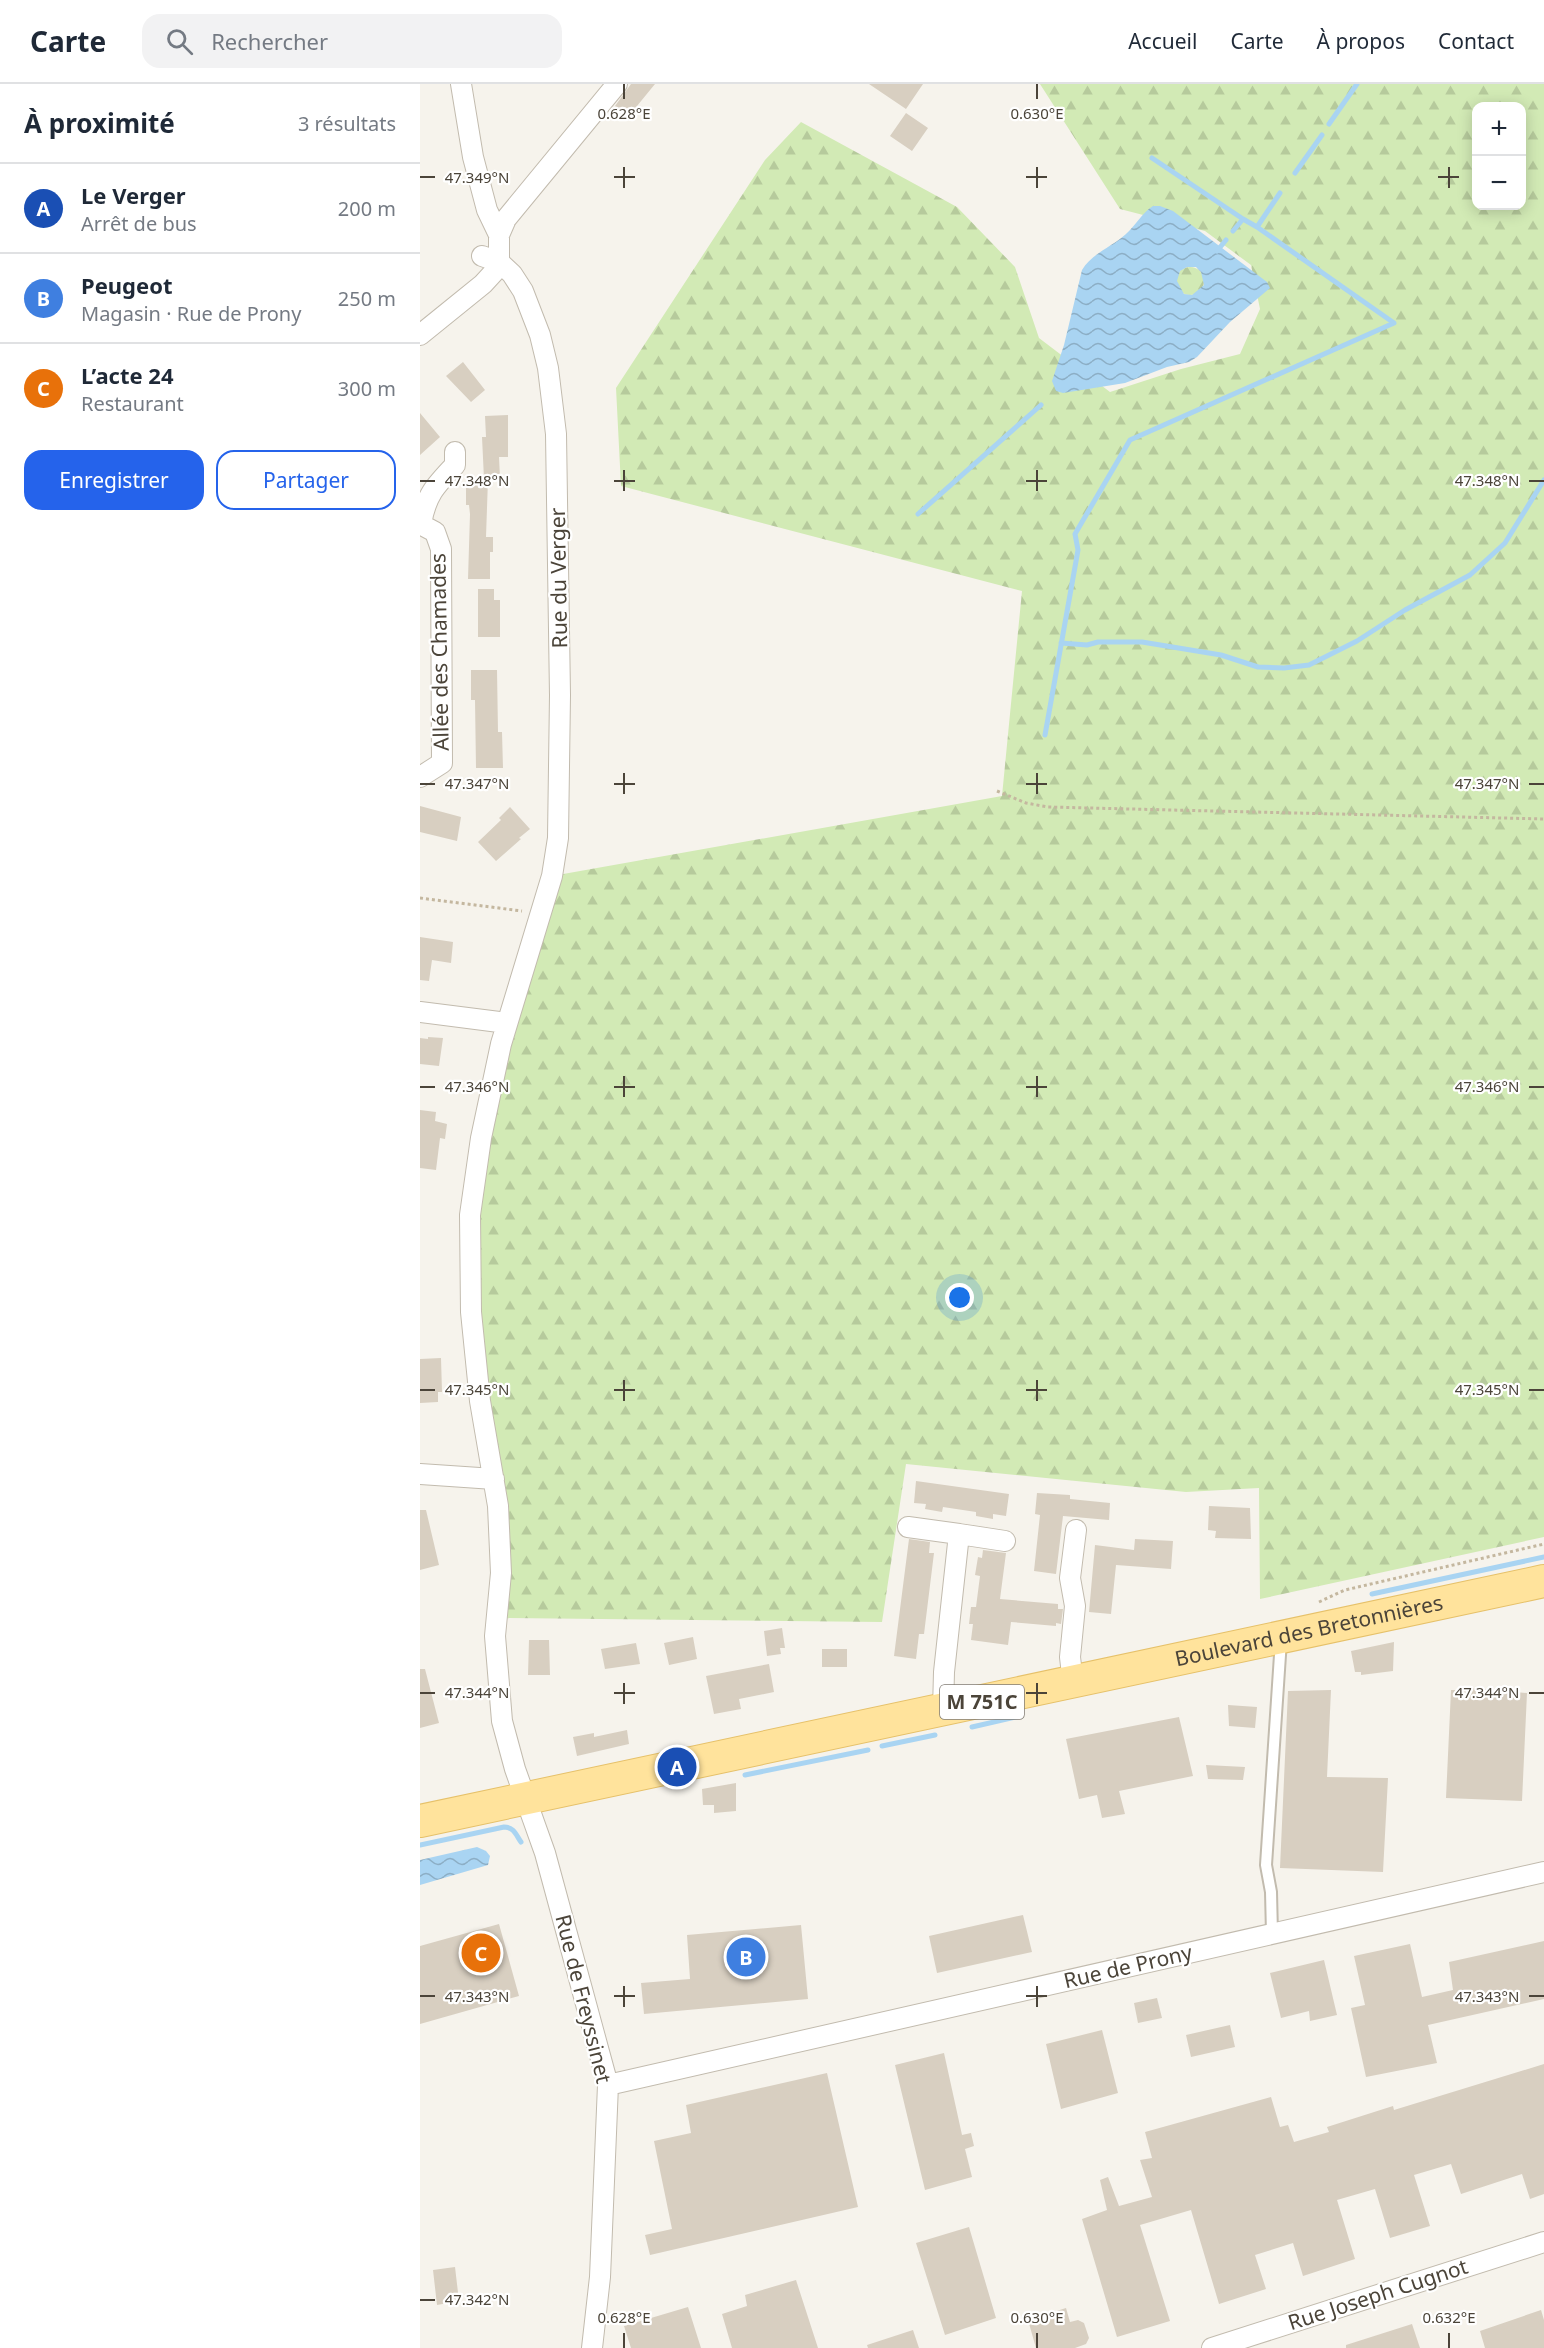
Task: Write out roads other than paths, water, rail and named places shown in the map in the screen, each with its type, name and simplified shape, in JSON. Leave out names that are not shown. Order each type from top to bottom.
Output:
[{"type":"main road","name":"Boulevard des Bretonnières","points":[[420,1821],[1544,1581]]},
{"type":"street","points":[[461,84],[473,157],[488,210],[499,235]]},
{"type":"street","points":[[491,259],[502,225],[617,84]]},
{"type":"street","points":[[488,210],[508,210],[521,201]]},
{"type":"street","points":[[420,335],[483,284],[494,272],[488,210]]},
{"type":"street","name":"Rue du Verger","points":[[491,259],[512,274],[523,291],[540,335],[548,368],[556,434],[560,695],[558,826],[552,876],[507,1023],[481,1138],[470,1215],[471,1312],[475,1359],[494,1479]]},
{"type":"street","name":"Allée des Chamades","points":[[420,777],[442,763],[441,549],[435,532],[421,524],[425,504],[438,483],[455,465],[455,452]]},
{"type":"street","points":[[420,1012],[507,1023]]},
{"type":"street","points":[[420,1474],[494,1479]]},
{"type":"street","name":"Rue de Freyssinet","points":[[494,1479],[498,1506],[501,1573],[496,1618],[497,1680],[502,1721],[515,1769],[545,1853],[608,2085],[600,2277],[592,2348]]},
{"type":"street","points":[[908,1527],[1005,1541]]},
{"type":"street","points":[[1073,1683],[1070,1658],[1074,1606],[1070,1578],[1076,1530]]},
{"type":"street","points":[[943,1710],[944,1672],[959,1534]]},
{"type":"street","name":"Rue de Prony","points":[[608,2085],[1544,1872]]},
{"type":"street","name":"Rue Joseph Cugnot","points":[[1212,2348],[1544,2242]]},
{"type":"lane","points":[[1272,1934],[1271,1892],[1266,1865],[1282,1637]]},
{"type":"water","points":[[1153,206],[1160,206],[1173,211],[1267,282],[1270,288],[1230,322],[1197,357],[1189,362],[1167,367],[1125,383],[1063,393],[1056,391],[1052,381],[1064,345],[1082,270],[1091,259],[1126,234]],"holes":[[[1187,267],[1196,267],[1201,272],[1204,285],[1192,295],[1184,294],[1177,281],[1180,271]]]},
{"type":"water","points":[[477,1847],[486,1851],[490,1856],[488,1865],[420,1885],[420,1860]]},
{"type":"waterway","points":[[1329,124],[1357,84]]},
{"type":"waterway","points":[[1295,173],[1322,135]]},
{"type":"waterway","points":[[1152,158],[1243,219]]},
{"type":"waterway","points":[[1233,231],[1243,219],[1257,227],[1280,193]]},
{"type":"waterway","points":[[1045,735],[1078,550],[1075,534],[1130,440],[1394,323],[1257,227]]},
{"type":"waterway","points":[[1217,251],[1226,240]]},
{"type":"waterway","points":[[918,514],[1041,405]]},
{"type":"waterway","points":[[1061,643],[1087,645],[1098,642],[1142,642],[1221,655],[1258,667],[1284,668],[1309,665],[1357,641],[1405,610],[1470,575],[1505,543],[1544,480]]},
{"type":"waterway","points":[[1372,1594],[1544,1557]]},
{"type":"waterway","points":[[972,1727],[1020,1716]]},
{"type":"waterway","points":[[882,1746],[935,1735]]},
{"type":"waterway","points":[[745,1775],[868,1750]]},
{"type":"waterway","points":[[420,1845],[504,1827],[512,1830],[521,1842]]},
{"type":"place","name":"Le Verger","points":[[677,1767]]},
{"type":"place","name":"L’acte 24","points":[[481,1953]]},
{"type":"place","name":"Peugeot","points":[[746,1957]]}]
